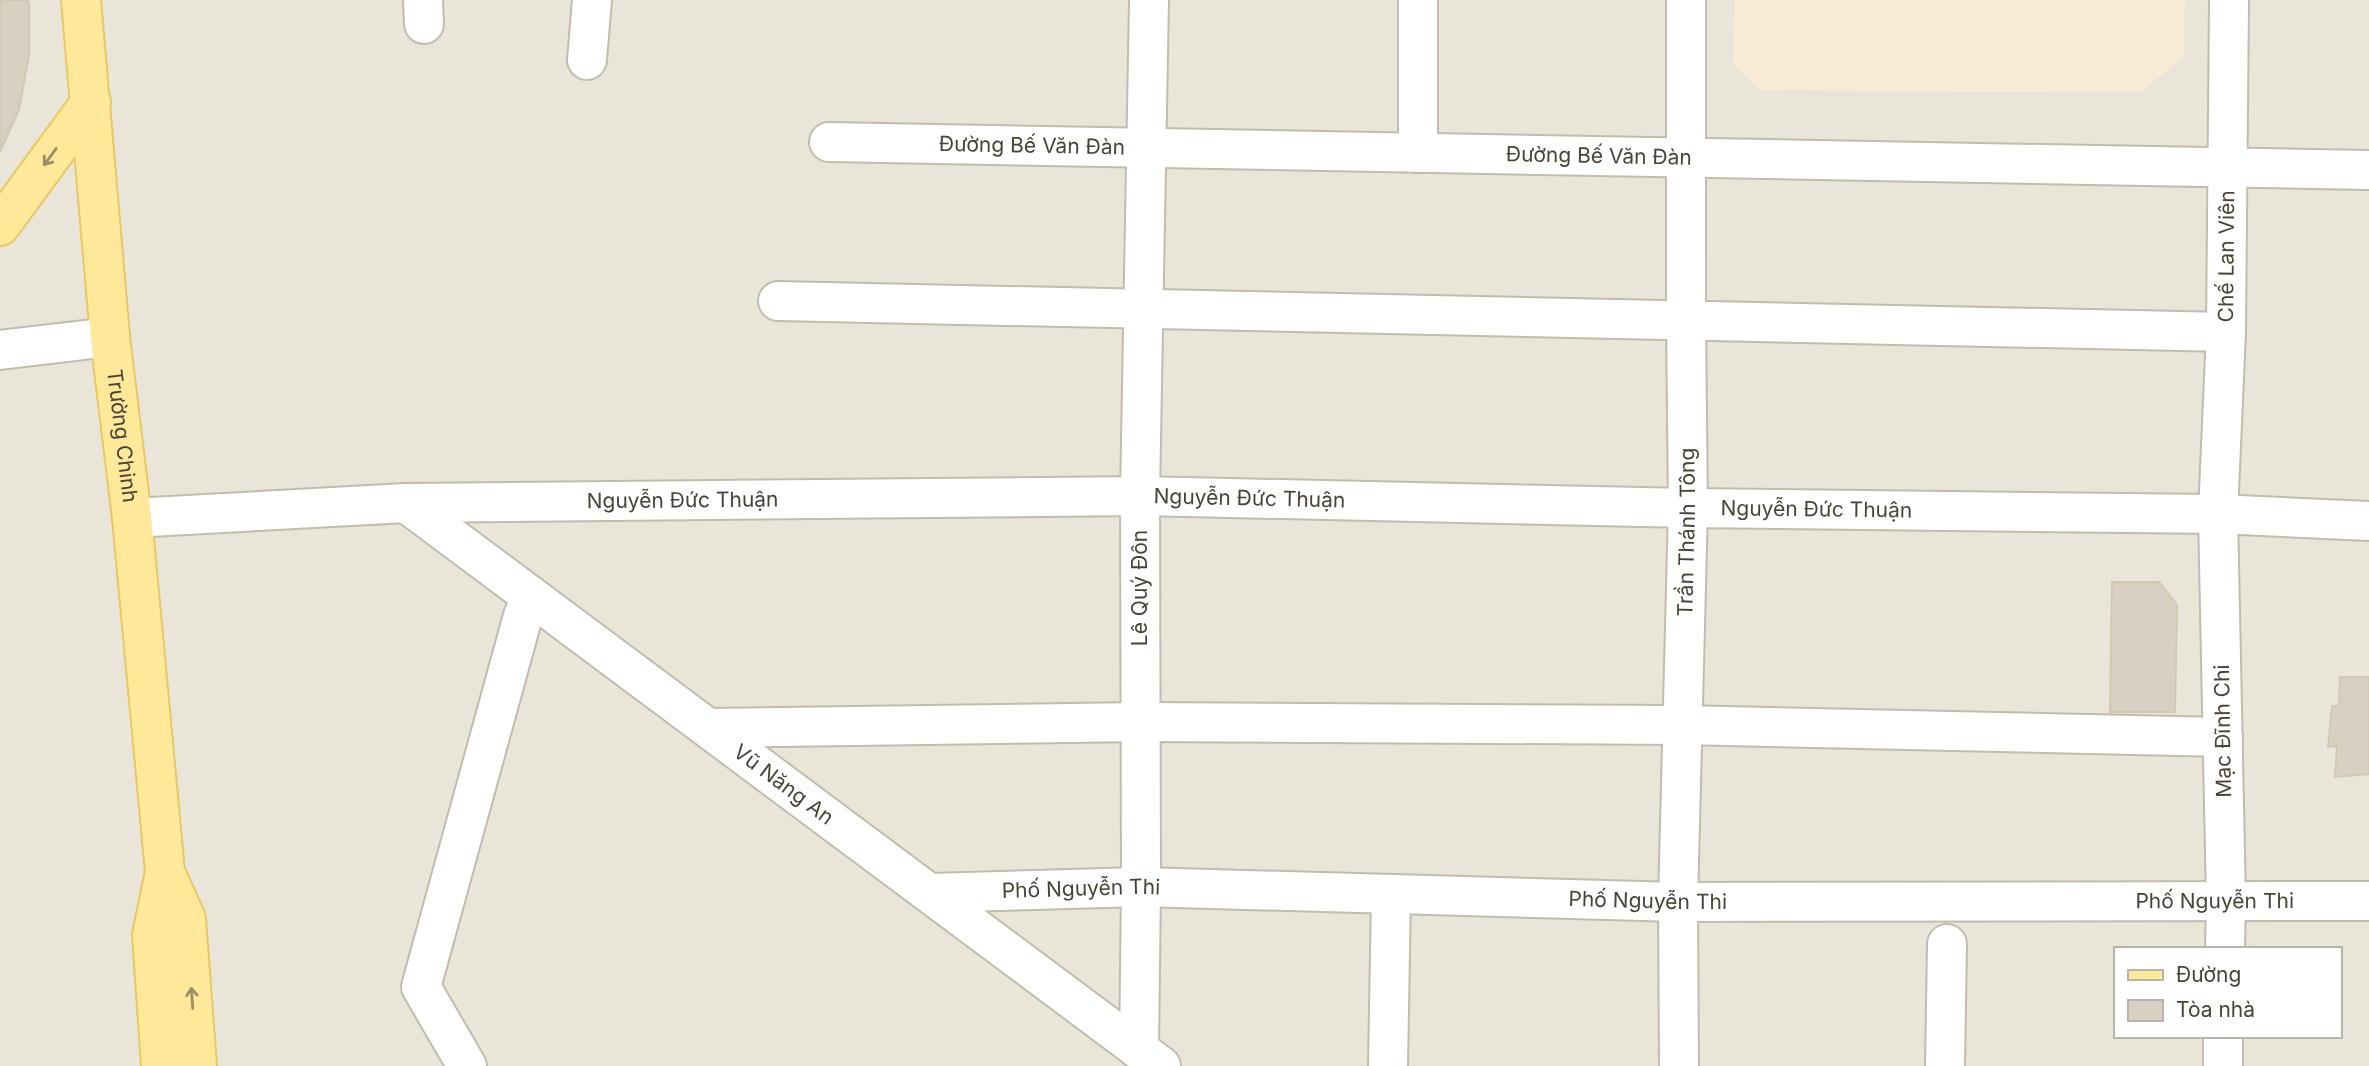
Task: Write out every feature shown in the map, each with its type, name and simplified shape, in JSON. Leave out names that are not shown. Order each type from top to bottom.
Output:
[{"type":"main road","name":"Trường Chinh","points":[[81,0],[110,337],[132,518],[165,872],[152,935],[162,1066]]},
{"type":"main road","points":[[0,226],[90,102]]},
{"type":"main road","name":"Trường Chinh","points":[[165,872],[186,919],[197,1066]]},
{"type":"street","points":[[587,61],[592,0]]},
{"type":"street","name":"Lê Quý Đôn","points":[[1149,0],[1140,496],[1142,887],[1149,1058]]},
{"type":"street","points":[[1418,0],[1418,153]]},
{"type":"street","name":"Trần Thánh Tông","points":[[1679,1066],[1678,902],[1688,508],[1685,321],[1686,0]]},
{"type":"street","name":"Chế Lan Viên","points":[[2218,514],[2225,332],[2229,0]]},
{"type":"street","name":"Đường Bế Văn Đàn","points":[[829,142],[2369,170]]},
{"type":"street","points":[[778,302],[2225,332]]},
{"type":"street","points":[[0,350],[110,337]]},
{"type":"street","name":"Nguyễn Đức Thuận","points":[[132,518],[406,503],[1140,496],[1688,508],[2218,514],[2369,521]]},
{"type":"street","name":"Vũ Năng An","points":[[406,503],[1149,1058]]},
{"type":"street","name":"Mạc Đĩnh Chi","points":[[2218,514],[2227,901],[2225,947]]},
{"type":"street","points":[[467,1066],[421,987],[523,616],[532,597]]},
{"type":"street","points":[[709,728],[1140,722],[1682,725],[2223,737]]},
{"type":"street","name":"Phố Nguyễn Thi","points":[[929,893],[1142,887],[1678,902],[2369,901]]},
{"type":"street","points":[[1388,1066],[1391,894]]},
{"type":"street","points":[[1945,1066],[1947,944]]},
{"type":"street","points":[[2223,1038],[2223,1066]]},
{"type":"shaded area","points":[[0,0],[2369,0],[2369,1066],[0,1066]]},
{"type":"shaded area","points":[[1734,0],[2185,0],[2184,57],[2139,93],[1760,90],[1733,64]]},
{"type":"building","points":[[0,0],[28,0],[29,55],[19,110],[0,152]]},
{"type":"building","points":[[2112,582],[2159,582],[2177,605],[2175,712],[2110,712]]},
{"type":"building","points":[[2340,677],[2369,677],[2369,774],[2335,777],[2337,746],[2328,747],[2332,706],[2339,706]]}]
